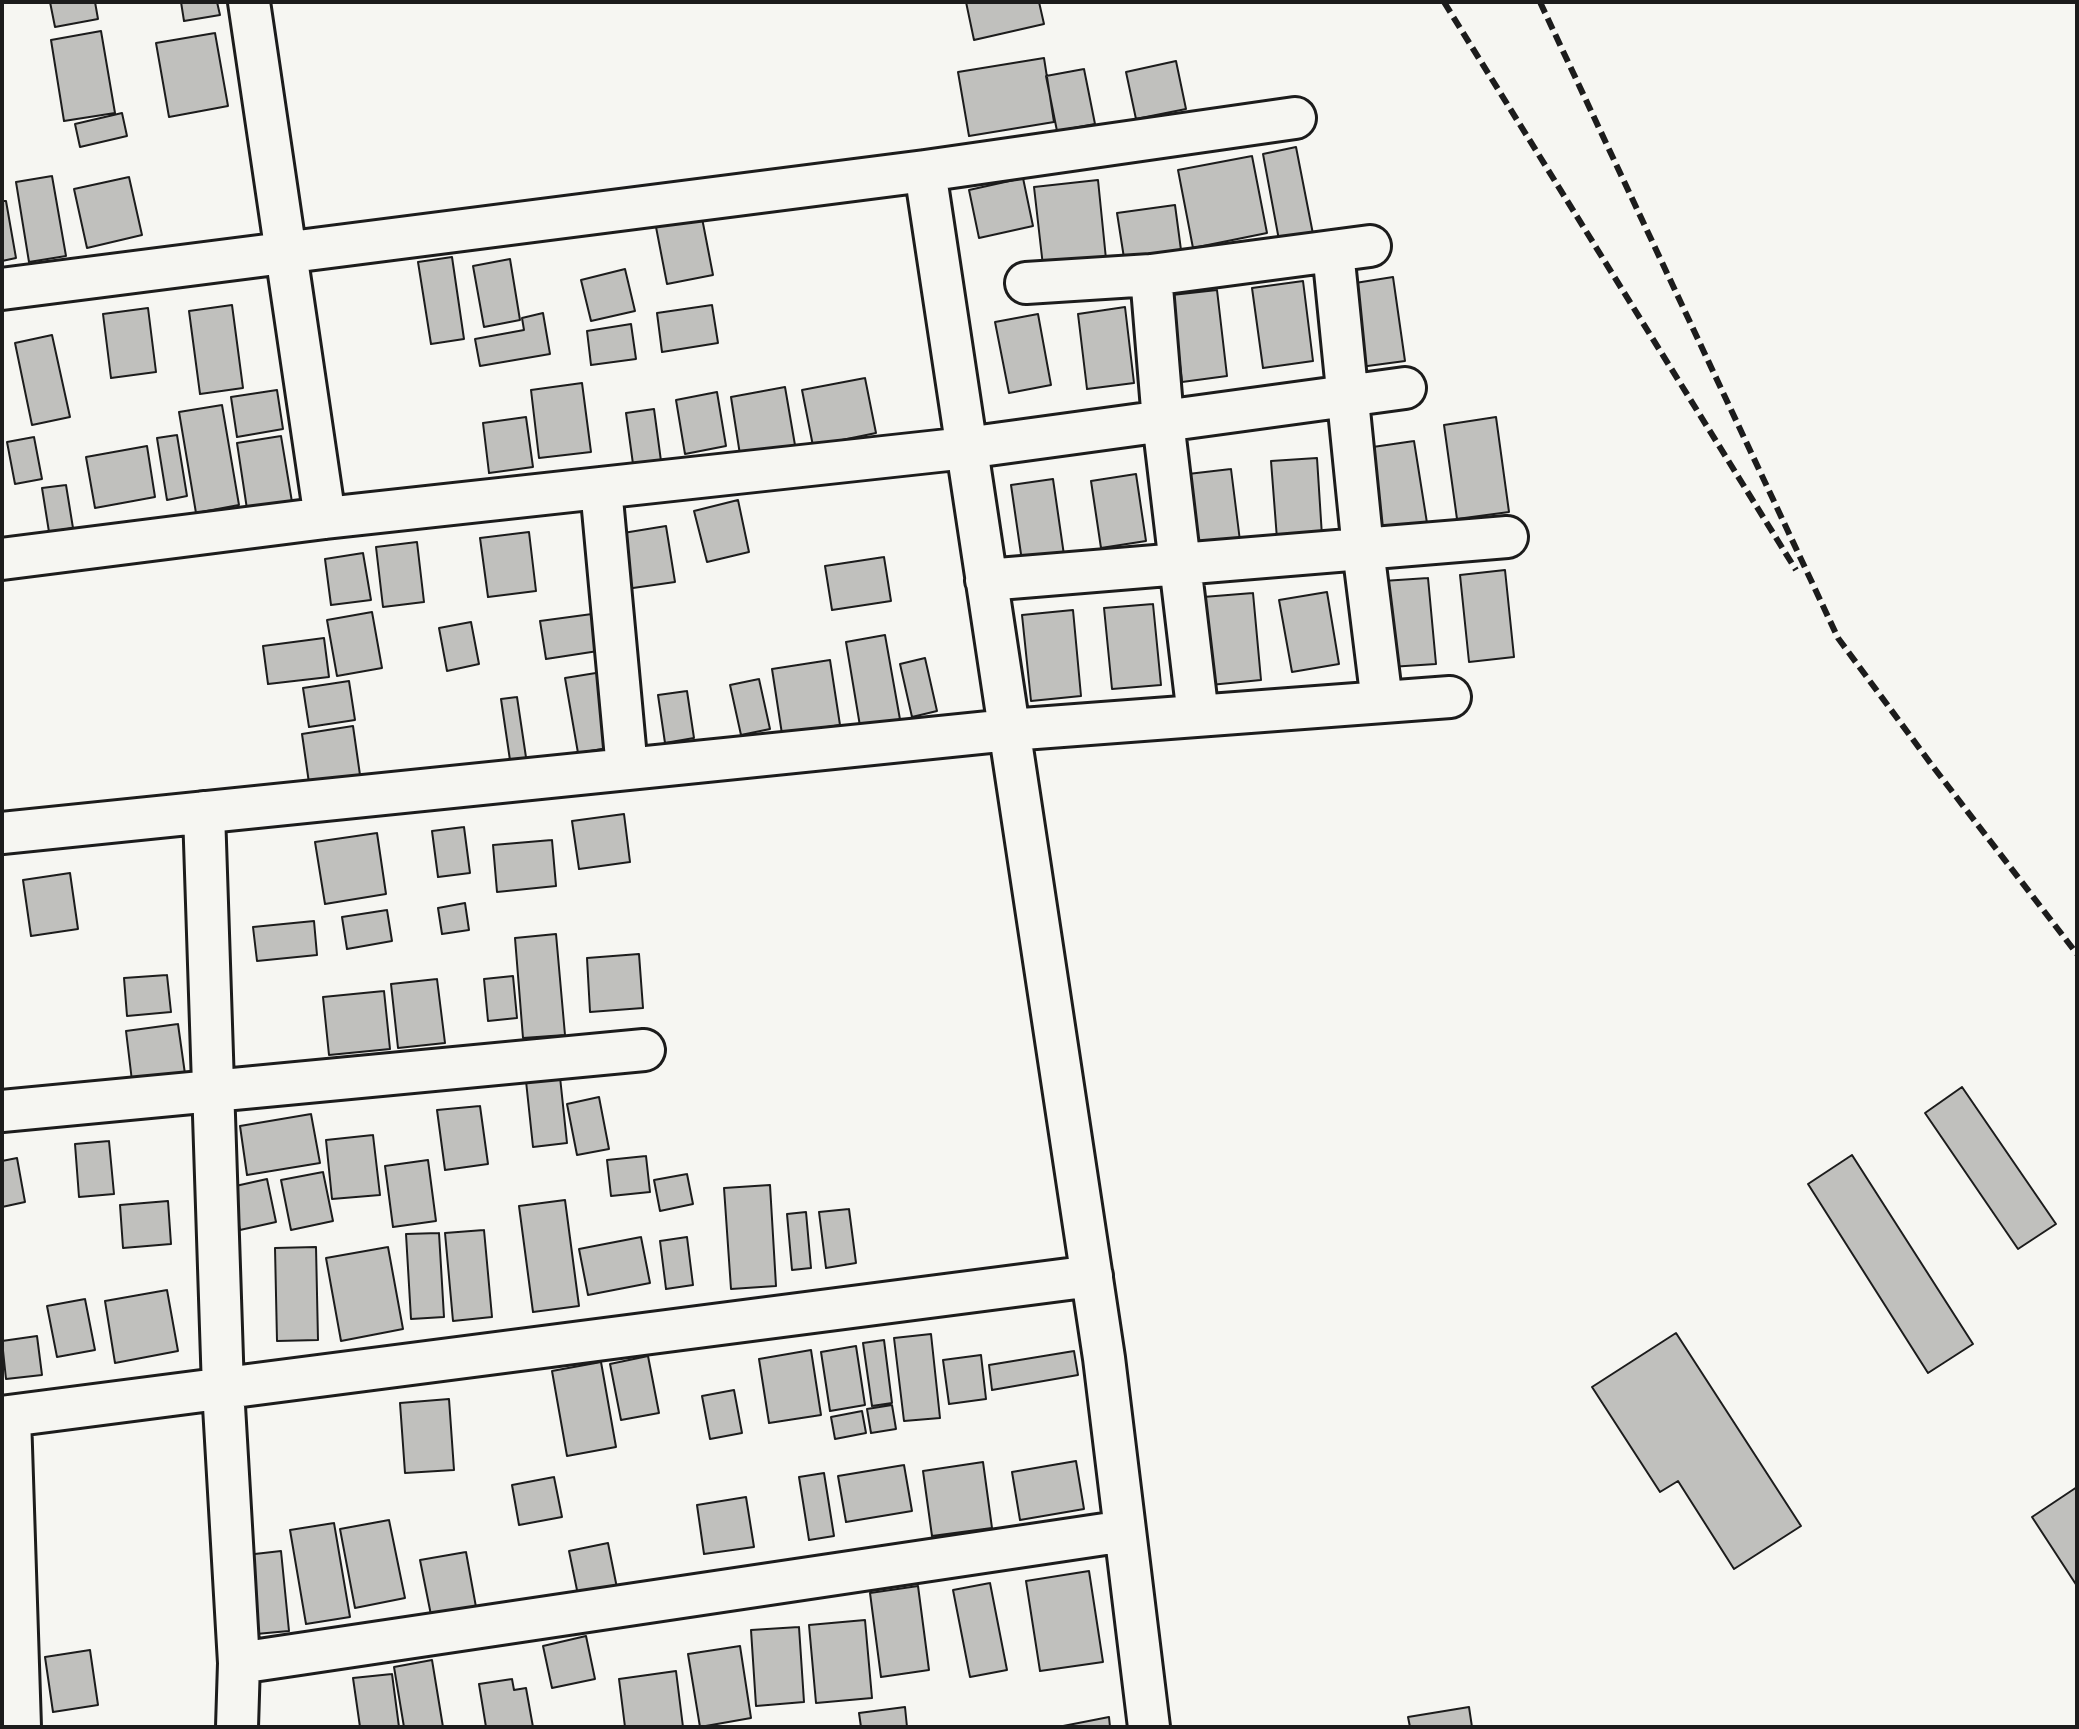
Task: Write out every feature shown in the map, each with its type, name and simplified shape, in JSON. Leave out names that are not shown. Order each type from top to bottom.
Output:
[{"type":"street","points":[[249,2],[325,518]]},
{"type":"street","points":[[2,289],[925,171],[1295,118]]},
{"type":"street","points":[[925,171],[1092,1276],[1149,1727]]},
{"type":"street","points":[[1026,283],[1151,275],[1352,248],[1347,396],[1382,702]]},
{"type":"street","points":[[1151,275],[1163,421],[1198,716]]},
{"type":"street","points":[[2,559],[325,518],[966,448],[1405,388]]},
{"type":"street","points":[[601,488],[627,769]]},
{"type":"street","points":[[986,580],[1507,537]]},
{"type":"street","points":[[2,833],[1009,730],[1450,697]]},
{"type":"street","points":[[204,812],[223,1389],[239,1663],[237,1727]]},
{"type":"street","points":[[2,1111],[644,1050]]},
{"type":"street","points":[[20,1727],[6,1416],[1092,1276]]},
{"type":"street","points":[[239,1663],[1125,1531]]},
{"type":"building","points":[[50,2],[95,2],[98,19],[55,27]]},
{"type":"building","points":[[181,2],[217,2],[220,15],[184,21]]},
{"type":"building","points":[[966,2],[1039,2],[1044,24],[974,40]]},
{"type":"building","points":[[101,31],[115,113],[64,121],[51,40]]},
{"type":"building","points":[[215,33],[228,106],[169,117],[156,43]]},
{"type":"building","points":[[1044,58],[1054,122],[969,136],[958,72]]},
{"type":"building","points":[[1176,61],[1186,109],[1136,119],[1126,72]]},
{"type":"building","points":[[1084,69],[1095,124],[1057,131],[1046,76]]},
{"type":"building","points":[[122,113],[127,136],[80,147],[75,124]]},
{"type":"building","points":[[1296,147],[1313,234],[1279,240],[1263,154]]},
{"type":"building","points":[[1252,156],[1267,233],[1193,248],[1178,170]]},
{"type":"building","points":[[52,176],[66,256],[29,262],[16,182]]},
{"type":"building","points":[[129,177],[142,235],[87,248],[74,189]]},
{"type":"building","points":[[1023,178],[1033,226],[979,238],[969,190]]},
{"type":"building","points":[[1098,180],[1106,259],[1043,266],[1034,187]]},
{"type":"building","points":[[2,201],[6,201],[16,258],[2,261]]},
{"type":"building","points":[[1175,205],[1181,250],[1124,258],[1117,213]]},
{"type":"building","points":[[702,218],[713,275],[667,284],[656,227]]},
{"type":"building","points":[[452,257],[464,339],[431,344],[418,262]]},
{"type":"building","points":[[510,259],[520,320],[484,327],[473,266]]},
{"type":"building","points":[[625,269],[635,311],[591,321],[581,280]]},
{"type":"building","points":[[1393,277],[1405,361],[1360,367],[1349,284]]},
{"type":"building","points":[[1303,281],[1313,361],[1263,368],[1252,288]]},
{"type":"building","points":[[1217,290],[1227,376],[1182,382],[1172,295]]},
{"type":"building","points":[[232,305],[243,388],[200,394],[189,311]]},
{"type":"building","points":[[712,305],[718,343],[662,352],[657,313]]},
{"type":"building","points":[[1125,307],[1134,383],[1087,389],[1078,314]]},
{"type":"building","points":[[148,308],[156,372],[111,378],[103,314]]},
{"type":"building","points":[[543,313],[550,354],[480,366],[475,339],[524,330],[522,318]]},
{"type":"building","points":[[1038,314],[1051,385],[1009,393],[995,322]]},
{"type":"building","points":[[631,324],[636,359],[591,365],[587,331]]},
{"type":"building","points":[[52,335],[70,417],[32,425],[15,343]]},
{"type":"building","points":[[865,378],[876,433],[813,446],[802,390]]},
{"type":"building","points":[[582,383],[591,452],[539,458],[531,390]]},
{"type":"building","points":[[785,387],[796,451],[741,461],[731,397]]},
{"type":"building","points":[[277,390],[283,429],[237,437],[231,397]]},
{"type":"building","points":[[717,392],[726,446],[685,454],[676,400]]},
{"type":"building","points":[[222,405],[239,505],[196,513],[179,412]]},
{"type":"building","points":[[654,409],[661,461],[633,464],[626,413]]},
{"type":"building","points":[[526,417],[533,467],[489,473],[483,423]]},
{"type":"building","points":[[1496,417],[1509,512],[1457,519],[1444,425]]},
{"type":"building","points":[[177,435],[187,496],[167,500],[157,438]]},
{"type":"building","points":[[281,436],[292,502],[247,509],[237,443]]},
{"type":"building","points":[[34,437],[42,479],[15,484],[7,442]]},
{"type":"building","points":[[1414,441],[1427,523],[1379,531],[1366,448]]},
{"type":"building","points":[[147,446],[155,497],[95,508],[86,457]]},
{"type":"building","points":[[1317,458],[1322,536],[1277,539],[1271,461]]},
{"type":"building","points":[[1231,469],[1240,541],[1197,547],[1188,474]]},
{"type":"building","points":[[1136,474],[1146,541],[1101,548],[1091,481]]},
{"type":"building","points":[[1053,479],[1065,562],[1023,568],[1011,485]]},
{"type":"building","points":[[66,485],[73,528],[49,532],[42,488]]},
{"type":"building","points":[[738,500],[749,552],[707,562],[694,511]]},
{"type":"building","points":[[666,526],[675,582],[619,590],[611,535]]},
{"type":"building","points":[[529,532],[536,591],[488,597],[480,538]]},
{"type":"building","points":[[417,542],[424,602],[383,607],[376,547]]},
{"type":"building","points":[[363,553],[371,600],[331,605],[325,559]]},
{"type":"building","points":[[884,557],[891,601],[832,610],[825,566]]},
{"type":"building","points":[[1505,570],[1514,657],[1469,662],[1460,575]]},
{"type":"building","points":[[1428,578],[1436,664],[1390,667],[1383,581]]},
{"type":"building","points":[[1327,592],[1339,664],[1292,672],[1279,600]]},
{"type":"building","points":[[1253,593],[1261,680],[1210,685],[1203,597]]},
{"type":"building","points":[[1153,604],[1161,685],[1112,689],[1104,608]]},
{"type":"building","points":[[1073,610],[1081,696],[1031,701],[1022,615]]},
{"type":"building","points":[[372,612],[382,668],[337,676],[327,620]]},
{"type":"building","points":[[592,614],[598,651],[546,659],[540,621]]},
{"type":"building","points":[[471,622],[479,664],[447,671],[439,628]]},
{"type":"building","points":[[885,635],[901,725],[861,732],[846,642]]},
{"type":"building","points":[[324,638],[329,677],[268,684],[263,646]]},
{"type":"building","points":[[925,658],[937,711],[912,717],[900,664]]},
{"type":"building","points":[[830,660],[840,725],[782,734],[772,669]]},
{"type":"building","points":[[602,672],[614,747],[578,753],[565,678]]},
{"type":"building","points":[[759,679],[770,729],[741,735],[730,685]]},
{"type":"building","points":[[349,681],[355,720],[309,727],[303,688]]},
{"type":"building","points":[[687,691],[694,738],[665,743],[658,695]]},
{"type":"building","points":[[517,697],[527,764],[511,767],[501,699]]},
{"type":"building","points":[[353,726],[360,775],[309,783],[302,734]]},
{"type":"building","points":[[624,814],[630,862],[579,869],[572,821]]},
{"type":"building","points":[[464,827],[470,873],[438,877],[432,831]]},
{"type":"building","points":[[377,833],[386,894],[325,904],[315,842]]},
{"type":"building","points":[[552,840],[556,886],[497,892],[493,845]]},
{"type":"building","points":[[70,873],[78,929],[31,936],[23,880]]},
{"type":"building","points":[[465,903],[469,930],[442,934],[438,908]]},
{"type":"building","points":[[387,910],[392,941],[347,949],[342,917]]},
{"type":"building","points":[[314,921],[317,955],[257,961],[253,927]]},
{"type":"building","points":[[556,934],[565,1035],[523,1038],[515,938]]},
{"type":"building","points":[[639,954],[643,1008],[590,1012],[587,958]]},
{"type":"building","points":[[167,975],[171,1012],[127,1016],[124,978]]},
{"type":"building","points":[[513,976],[517,1018],[488,1021],[484,979]]},
{"type":"building","points":[[437,979],[445,1043],[398,1048],[391,984]]},
{"type":"building","points":[[384,991],[390,1049],[329,1055],[323,997]]},
{"type":"building","points":[[178,1024],[185,1074],[132,1081],[126,1031]]},
{"type":"building","points":[[560,1077],[567,1143],[533,1147],[526,1081]]},
{"type":"building","points":[[1962,1087],[2056,1224],[2018,1249],[1925,1113]]},
{"type":"building","points":[[599,1097],[609,1149],[577,1155],[567,1104]]},
{"type":"building","points":[[480,1106],[488,1164],[445,1170],[437,1110]]},
{"type":"building","points":[[311,1114],[320,1163],[247,1175],[240,1126]]},
{"type":"building","points":[[373,1135],[380,1195],[332,1199],[326,1140]]},
{"type":"building","points":[[109,1141],[114,1194],[79,1197],[75,1144]]},
{"type":"building","points":[[1852,1155],[1973,1344],[1928,1373],[1808,1184]]},
{"type":"building","points":[[646,1156],[650,1192],[611,1196],[607,1160]]},
{"type":"building","points":[[17,1158],[25,1202],[2,1207],[2,1161]]},
{"type":"building","points":[[428,1160],[436,1221],[393,1227],[385,1166]]},
{"type":"building","points":[[323,1172],[333,1221],[291,1230],[281,1180]]},
{"type":"building","points":[[687,1174],[693,1204],[660,1211],[654,1180]]},
{"type":"building","points":[[267,1179],[276,1222],[240,1230],[231,1187]]},
{"type":"building","points":[[770,1185],[776,1286],[731,1289],[724,1188]]},
{"type":"building","points":[[565,1200],[579,1306],[533,1312],[519,1206]]},
{"type":"building","points":[[168,1201],[171,1244],[123,1248],[120,1205]]},
{"type":"building","points":[[849,1209],[856,1263],[826,1268],[819,1212]]},
{"type":"building","points":[[806,1212],[811,1268],[792,1270],[787,1214]]},
{"type":"building","points":[[484,1230],[492,1317],[453,1321],[445,1233]]},
{"type":"building","points":[[439,1233],[444,1317],[411,1319],[406,1234]]},
{"type":"building","points":[[641,1237],[650,1283],[588,1295],[579,1249]]},
{"type":"building","points":[[687,1237],[693,1285],[666,1289],[660,1241]]},
{"type":"building","points":[[316,1247],[318,1340],[277,1341],[275,1248]]},
{"type":"building","points":[[388,1247],[403,1329],[341,1341],[326,1258]]},
{"type":"building","points":[[167,1290],[178,1351],[115,1363],[105,1301]]},
{"type":"building","points":[[85,1299],[95,1350],[57,1357],[47,1306]]},
{"type":"building","points":[[1676,1333],[1801,1526],[1734,1569],[1678,1481],[1660,1492],[1592,1387]]},
{"type":"building","points":[[931,1334],[940,1418],[904,1421],[894,1338]]},
{"type":"building","points":[[37,1336],[42,1375],[6,1379],[2,1341]]},
{"type":"building","points":[[884,1340],[892,1403],[872,1406],[863,1343]]},
{"type":"building","points":[[856,1346],[865,1405],[830,1411],[821,1352]]},
{"type":"building","points":[[811,1350],[821,1415],[769,1423],[759,1359]]},
{"type":"building","points":[[1074,1351],[1078,1375],[992,1390],[989,1365]]},
{"type":"building","points":[[981,1355],[986,1399],[949,1404],[943,1360]]},
{"type":"building","points":[[648,1356],[659,1413],[621,1420],[610,1364]]},
{"type":"building","points":[[601,1362],[616,1447],[567,1456],[552,1371]]},
{"type":"building","points":[[734,1390],[742,1433],[710,1439],[702,1396]]},
{"type":"building","points":[[449,1399],[454,1470],[405,1473],[400,1403]]},
{"type":"building","points":[[892,1405],[896,1429],[871,1433],[867,1409]]},
{"type":"building","points":[[862,1411],[866,1433],[835,1439],[831,1417]]},
{"type":"building","points":[[1076,1461],[1084,1509],[1020,1520],[1012,1472]]},
{"type":"building","points":[[983,1462],[992,1528],[932,1536],[923,1471]]},
{"type":"building","points":[[904,1465],[912,1511],[846,1522],[838,1476]]},
{"type":"building","points":[[824,1473],[834,1536],[809,1540],[799,1477]]},
{"type":"building","points":[[554,1477],[562,1517],[519,1525],[512,1485]]},
{"type":"building","points":[[2077,1487],[2077,1586],[2032,1517]]},
{"type":"building","points":[[746,1497],[754,1547],[704,1554],[697,1505]]},
{"type":"building","points":[[389,1520],[405,1598],[355,1608],[340,1529]]},
{"type":"building","points":[[334,1523],[350,1617],[306,1624],[290,1530]]},
{"type":"building","points":[[608,1543],[617,1588],[578,1595],[569,1551]]},
{"type":"building","points":[[281,1551],[289,1631],[245,1635],[237,1556]]},
{"type":"building","points":[[466,1552],[476,1607],[431,1615],[420,1560]]},
{"type":"building","points":[[1089,1571],[1103,1662],[1040,1671],[1026,1581]]},
{"type":"building","points":[[990,1583],[1007,1670],[970,1677],[953,1590]]},
{"type":"building","points":[[918,1586],[929,1670],[881,1677],[870,1593]]},
{"type":"building","points":[[865,1620],[872,1698],[816,1703],[809,1625]]},
{"type":"building","points":[[799,1627],[804,1702],[756,1706],[751,1630]]},
{"type":"building","points":[[586,1636],[595,1679],[552,1688],[543,1646]]},
{"type":"building","points":[[740,1646],[751,1718],[700,1727],[688,1654]]},
{"type":"building","points":[[90,1650],[98,1705],[53,1712],[45,1657]]},
{"type":"building","points":[[432,1660],[443,1727],[404,1727],[394,1667]]},
{"type":"building","points":[[676,1671],[683,1727],[625,1727],[619,1679]]},
{"type":"building","points":[[392,1674],[399,1727],[360,1727],[353,1678]]},
{"type":"building","points":[[512,1679],[514,1690],[526,1688],[533,1727],[486,1727],[479,1684]]},
{"type":"building","points":[[905,1707],[907,1727],[861,1727],[859,1713]]},
{"type":"building","points":[[1469,1707],[1472,1727],[1410,1727],[1408,1717]]},
{"type":"building","points":[[1109,1717],[1110,1727],[1058,1727]]},
{"type":"railway","points":[[1444,2],[1796,570]]},
{"type":"railway","points":[[1540,2],[1838,638],[2077,954]]}]
